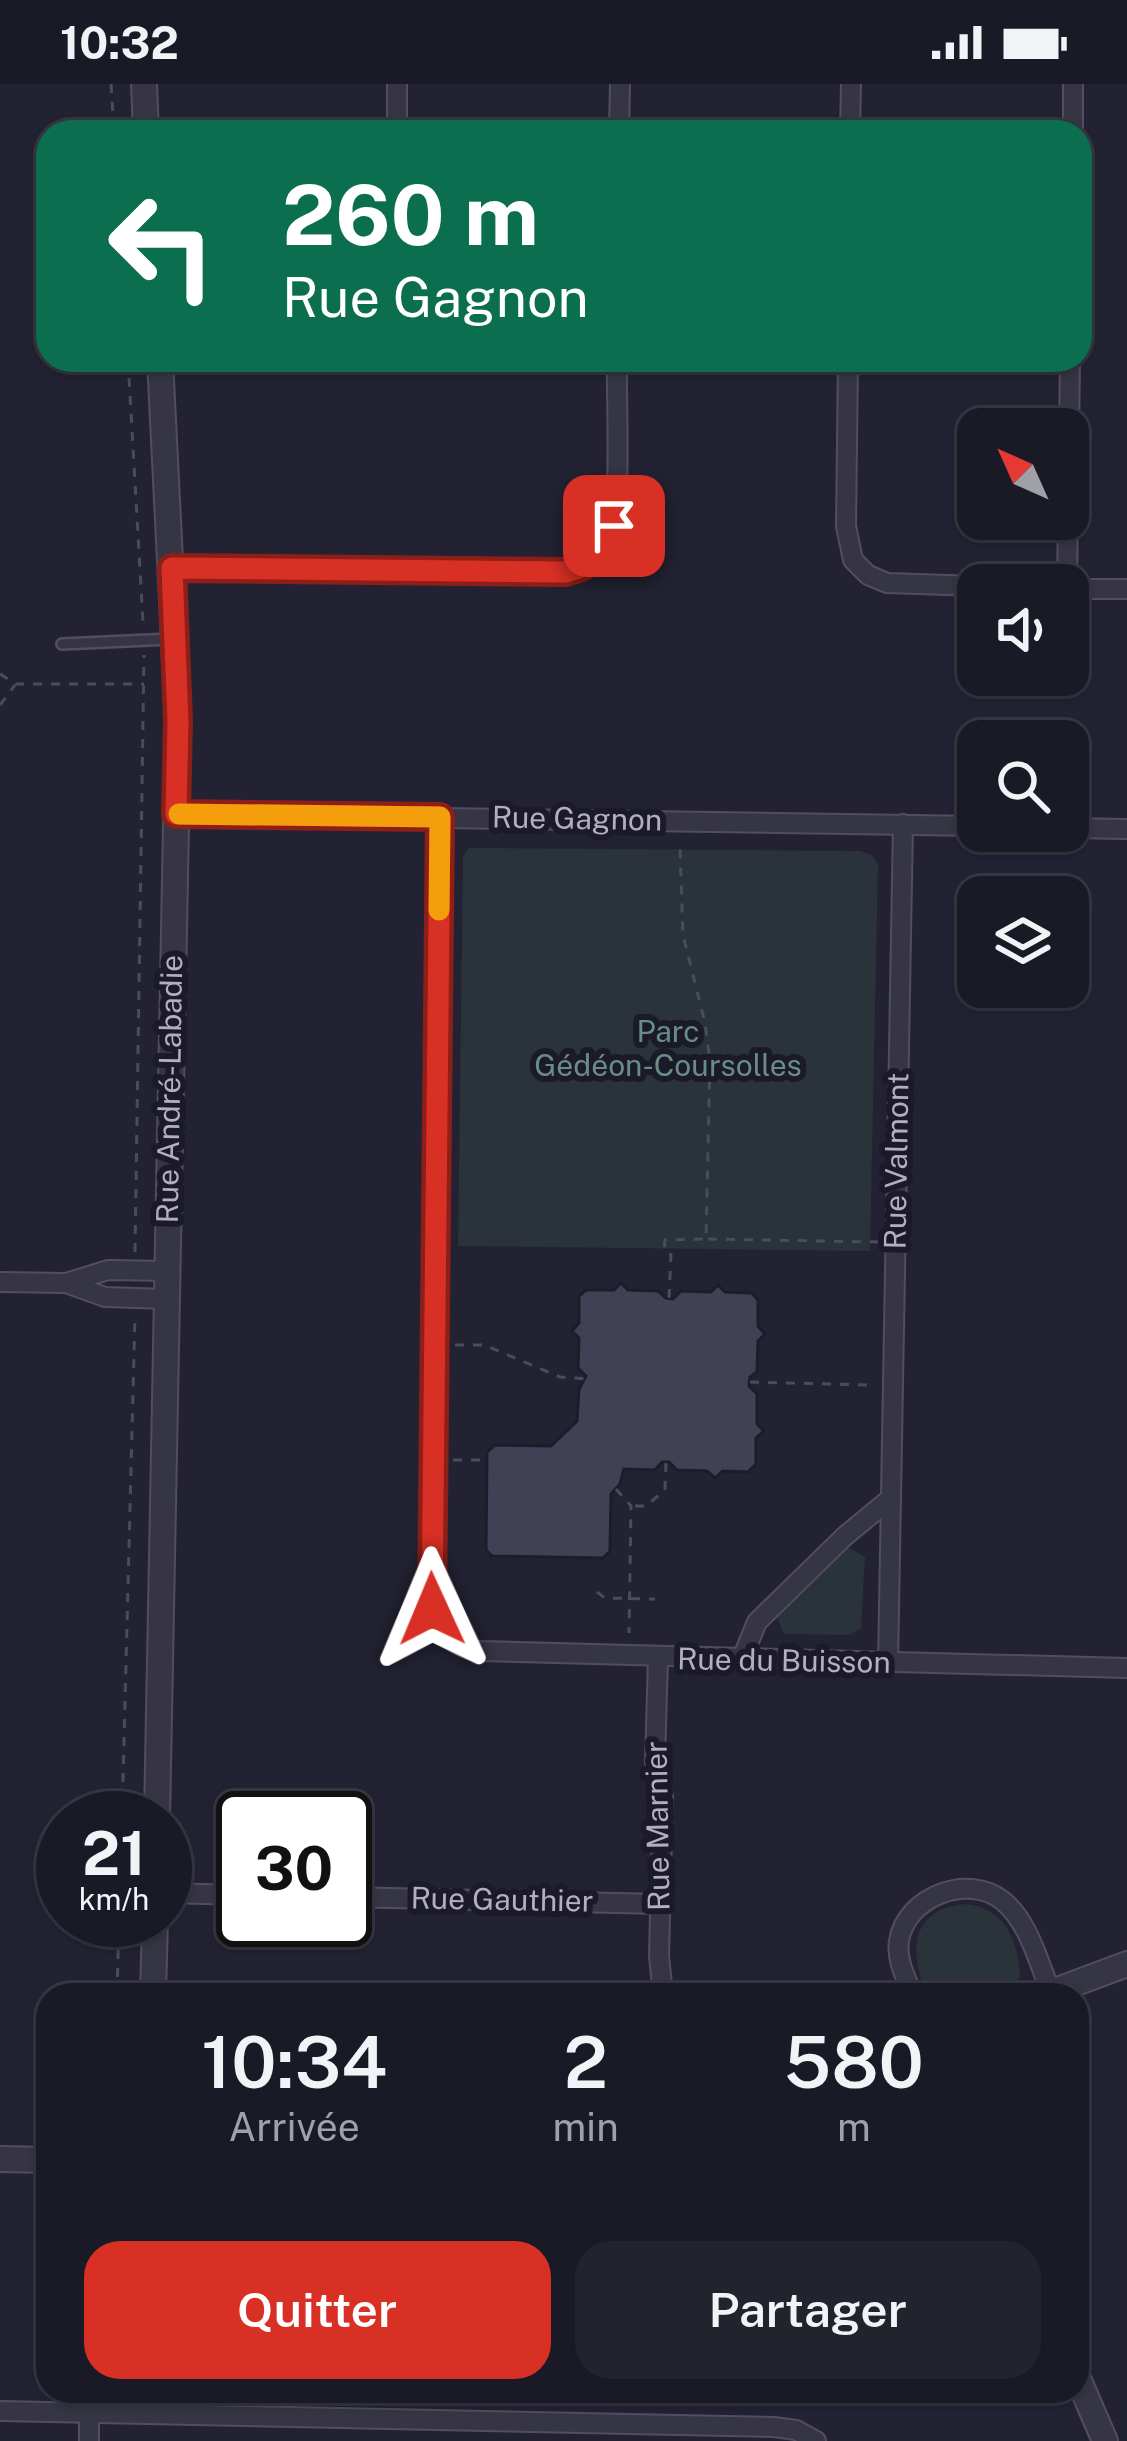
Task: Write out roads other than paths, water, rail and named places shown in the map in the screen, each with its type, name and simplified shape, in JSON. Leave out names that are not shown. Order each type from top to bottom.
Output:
[{"type":"street","points":[[144,84],[146,120]]},
{"type":"street","points":[[397,120],[398,84]]},
{"type":"street","points":[[619,120],[620,84]]},
{"type":"street","points":[[850,120],[851,84]]},
{"type":"street","points":[[1073,84],[1073,120]]},
{"type":"street","name":"Rue André-Labadie","points":[[158,1791],[176,814],[176,639],[161,372]]},
{"type":"street","points":[[172,568],[558,573],[581,568],[600,554],[614,526],[616,372]]},
{"type":"street","points":[[848,372],[846,526],[850,553],[862,571],[887,584],[957,586]]},
{"type":"street","points":[[1068,564],[1070,372]]},
{"type":"street","points":[[1089,588],[1127,590]]},
{"type":"street","name":"Rue Gagnon","points":[[176,814],[957,825]]},
{"type":"street","name":"Rue du Buisson","points":[[440,817],[430,1560],[432,1609],[445,1636],[479,1651],[1127,1668]]},
{"type":"street","name":"Rue Valmont","points":[[888,1664],[903,824]]},
{"type":"street","points":[[1089,828],[1127,829]]},
{"type":"street","points":[[0,1282],[66,1283],[108,1270],[168,1271]]},
{"type":"street","points":[[66,1283],[105,1297],[167,1299]]},
{"type":"street","points":[[741,1660],[758,1622],[891,1498]]},
{"type":"street","name":"Rue Marnier","points":[[658,1657],[656,1762],[663,1794],[661,1983]]},
{"type":"street","points":[[909,1983],[898,1953],[907,1919],[929,1899],[970,1888],[997,1896],[1016,1915],[1043,1983]]},
{"type":"street","name":"Rue Gauthier","points":[[372,1898],[660,1904]]},
{"type":"street","points":[[153,1983],[154,1947]]},
{"type":"street","points":[[1075,1983],[1127,1964]]},
{"type":"street","points":[[0,2159],[36,2160]]},
{"type":"street","points":[[1089,2403],[1105,2441]]},
{"type":"street","points":[[0,2411],[774,2427],[796,2430],[816,2441]]},
{"type":"street","points":[[89,2413],[89,2441]]},
{"type":"street","points":[[417,2420],[417,2441]]},
{"type":"lane","points":[[62,644],[176,639]]},
{"type":"park label","name":"Parc Gédéon-Coursolles","points":[[668,1049]]}]
